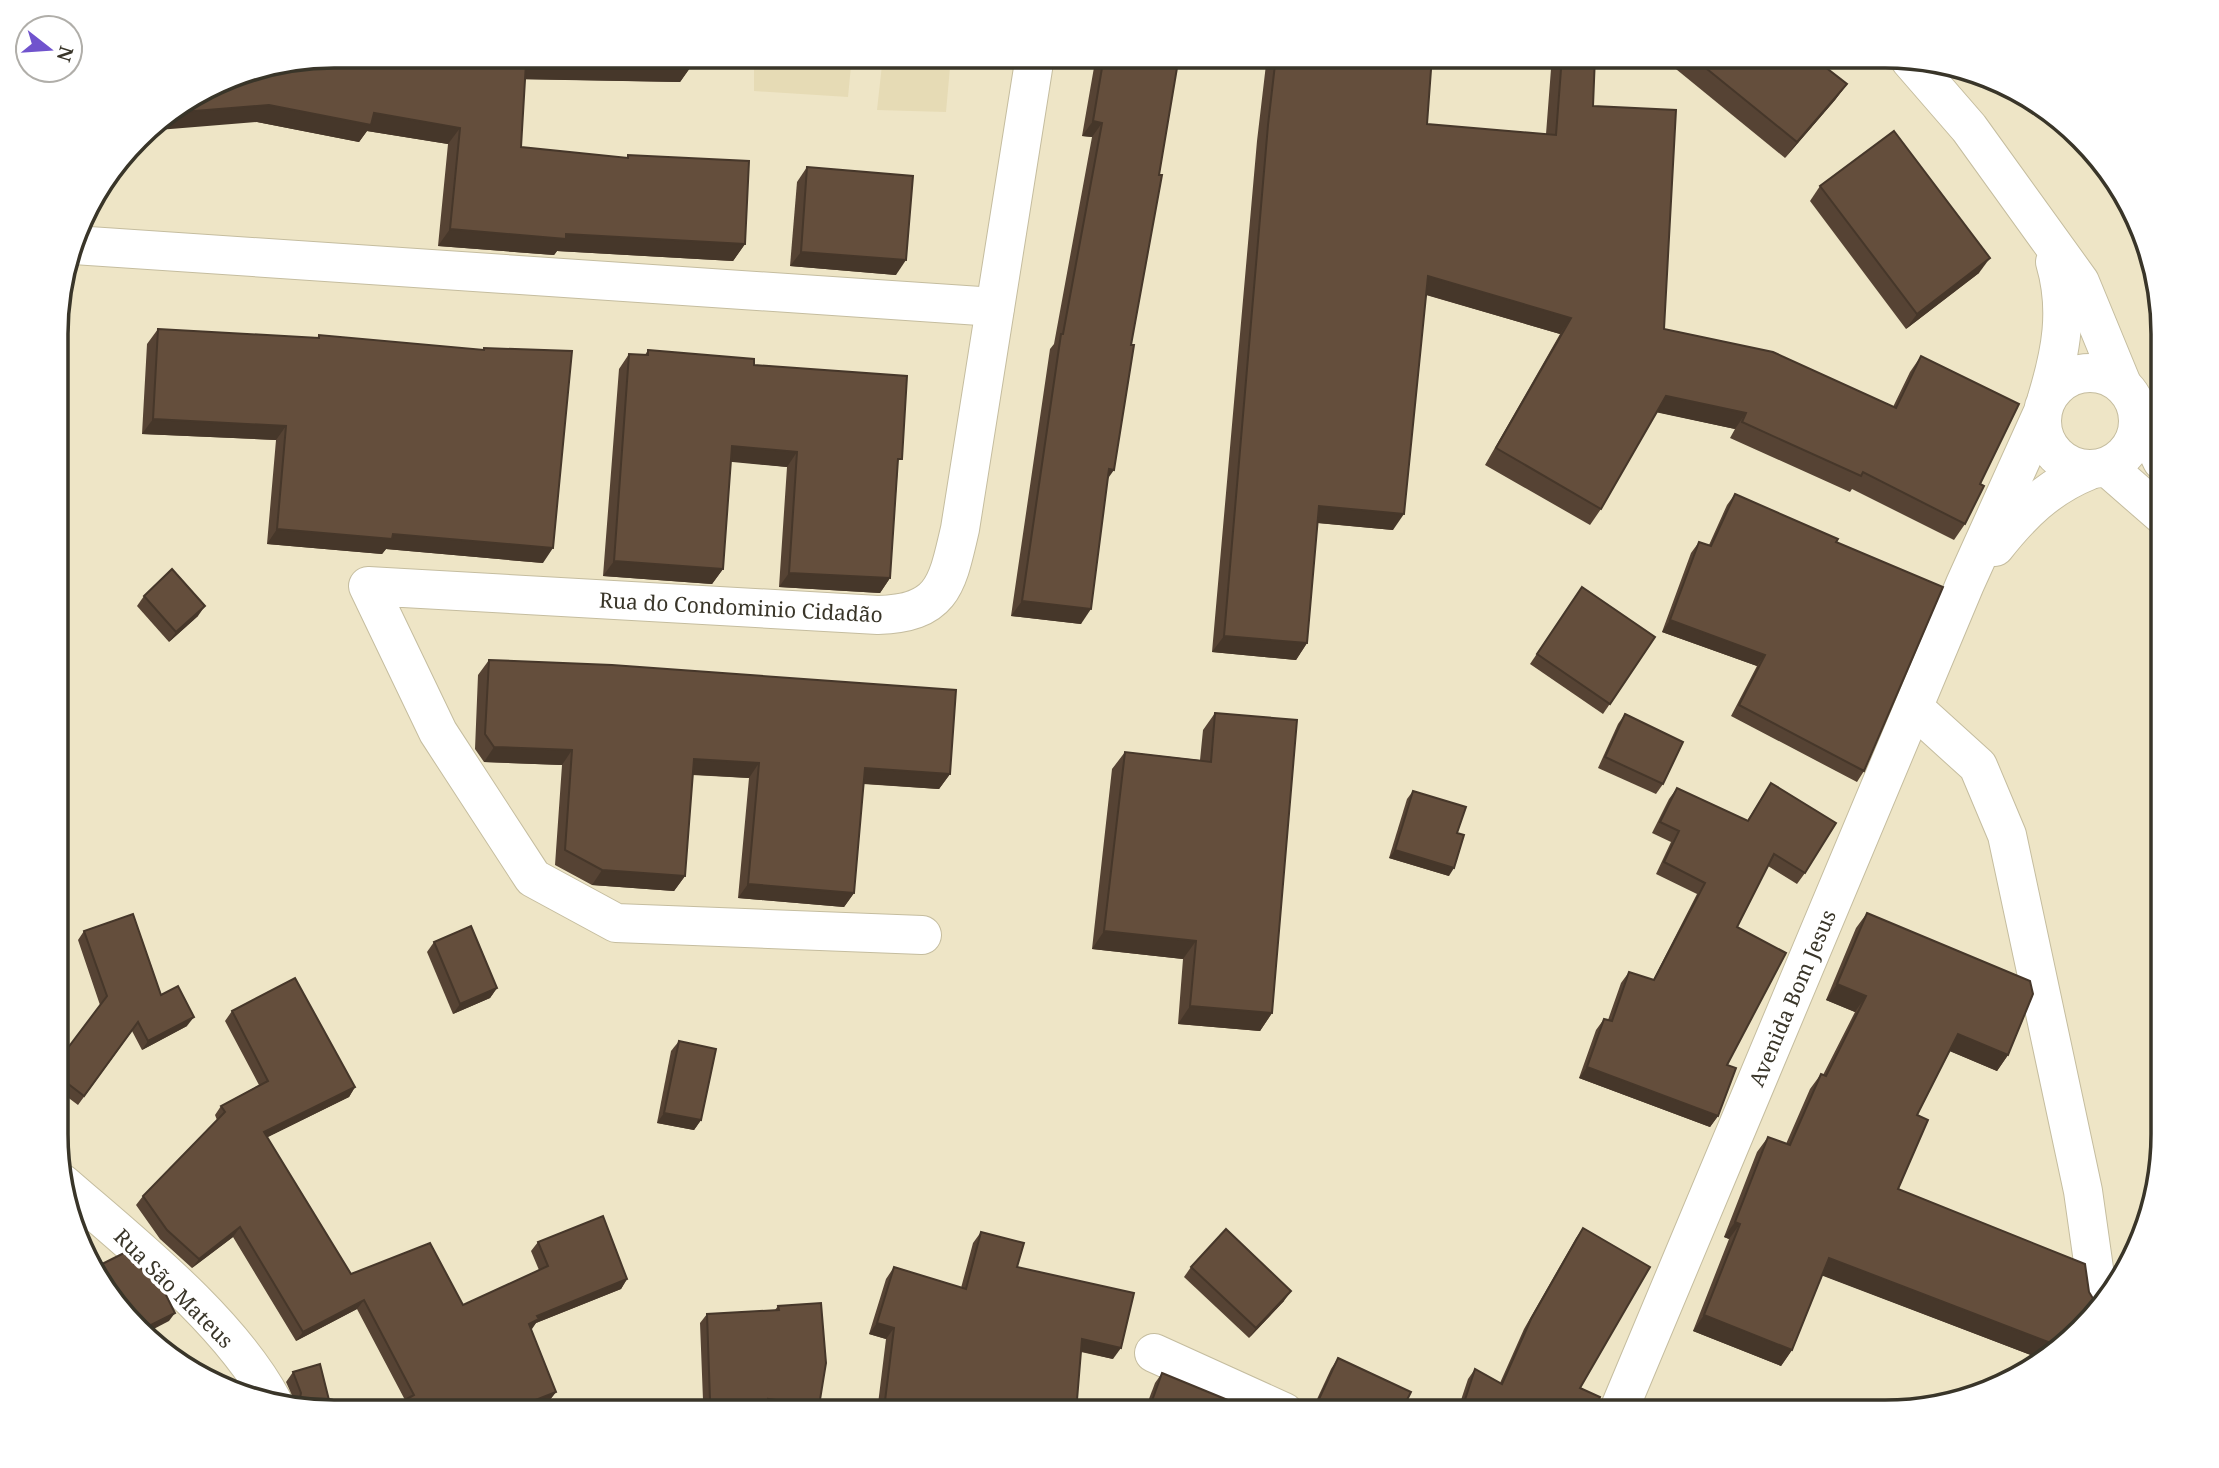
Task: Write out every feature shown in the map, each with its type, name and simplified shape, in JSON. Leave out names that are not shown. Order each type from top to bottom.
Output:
[{"type":"street","name":"Rua do Condominio Cidadão","points":[[922,934],[615,923],[533,878],[438,732],[368,586],[865,614],[909,614],[935,597],[950,573],[960,529],[1033,68]]},
{"type":"street","points":[[1920,71],[1969,128],[2080,282],[2151,439]]},
{"type":"street","name":"Avenida Bom Jesus","points":[[1623,1400],[1965,584],[2044,407],[2060,355],[2064,313],[2059,276],[2047,233]]},
{"type":"street","points":[[83,246],[995,307]]},
{"type":"street","points":[[2097,469],[2125,456],[2134,442],[2130,397],[2109,376],[2079,374],[2065,379],[2044,407],[2042,431],[2056,456],[2068,465],[2097,469],[2151,507]]},
{"type":"street","name":"Avenida Bom Jesus","points":[[1965,584],[2020,514],[2051,490],[2097,469]]},
{"type":"street","points":[[1913,708],[1978,766],[2007,835],[2083,1191],[2098,1294]]},
{"type":"street","name":"Rua São Mateus","points":[[75,1195],[215,1324],[260,1378],[267,1391]]},
{"type":"street","points":[[1154,1353],[1258,1400]]},
{"type":"shaded area","points":[[754,68],[851,68],[848,97],[754,91]]},
{"type":"shaded area","points":[[882,68],[950,68],[946,112],[877,110]]},
{"type":"building","points":[[335,68],[526,68],[521,147],[628,158],[628,155],[749,161],[745,244],[566,234],[566,239],[450,229],[460,128],[374,113],[371,125],[269,105],[189,111],[249,82],[283,73]]},
{"type":"building","points":[[1102,68],[1177,68],[1159,175],[1162,175],[1131,345],[1134,345],[1114,470],[1109,469],[1091,609],[1022,601],[1061,334],[1102,123],[1093,121]]},
{"type":"building","points":[[1275,68],[1431,68],[1427,124],[1556,135],[1561,68],[1595,68],[1593,106],[1676,110],[1664,329],[1773,352],[1896,408],[1921,356],[2019,404],[1980,484],[1984,486],[1965,524],[1863,472],[1861,476],[1742,422],[1746,413],[1666,396],[1601,509],[1496,448],[1571,318],[1428,276],[1404,514],[1319,506],[1307,643],[1224,636]]},
{"type":"building","points":[[1706,68],[1826,68],[1847,84],[1797,142]]},
{"type":"building","points":[[1894,131],[1990,258],[1917,314],[1820,186]]},
{"type":"building","points":[[807,167],[913,176],[906,260],[801,252]]},
{"type":"building","points":[[158,329],[319,338],[319,335],[484,350],[572,351],[553,548],[393,534],[392,539],[277,529],[286,426],[153,419]]},
{"type":"building","points":[[648,350],[754,359],[754,365],[907,376],[890,578],[789,573],[797,452],[732,446],[723,569],[614,561],[629,354],[648,355]]},
{"type":"building","points":[[1735,494],[1838,539],[1836,542],[1943,587],[1864,771],[1739,705],[1765,655],[1670,620],[1699,542],[1711,546]]},
{"type":"building","points":[[172,569],[205,606],[176,632],[144,596]]},
{"type":"building","points":[[1582,587],[1655,637],[1610,704],[1537,654]]},
{"type":"building","points":[[489,660],[612,665],[956,690],[950,774],[865,768],[854,893],[748,884],[759,763],[694,759],[685,876],[602,870],[565,850],[572,750],[494,747],[485,734]]},
{"type":"building","points":[[1215,713],[1297,720],[1272,1013],[1190,1006],[1196,941],[1104,931],[1125,752],[1211,762]]},
{"type":"building","points":[[1625,714],[1683,742],[1663,784],[1605,757]]},
{"type":"building","points":[[1771,783],[1836,823],[1805,873],[1774,854],[1737,927],[1786,953],[1727,1065],[1736,1068],[1718,1116],[1587,1067],[1604,1019],[1612,1021],[1629,972],[1654,980],[1705,883],[1664,862],[1679,831],[1660,822],[1677,788],[1748,821]]},
{"type":"building","points":[[1413,791],[1466,807],[1457,833],[1464,835],[1454,868],[1395,850]]},
{"type":"building","points":[[1867,913],[2030,981],[2033,994],[2008,1055],[1958,1034],[1917,1115],[1928,1120],[1898,1189],[2085,1264],[2089,1292],[2093,1299],[2050,1343],[1829,1258],[1792,1350],[1704,1315],[1740,1224],[1735,1222],[1768,1137],[1790,1145],[1821,1074],[1826,1076],[1866,996],[1837,984]]},
{"type":"building","points":[[133,914],[161,995],[178,986],[194,1017],[148,1041],[138,1022],[84,1096],[68,1084],[68,1048],[107,996],[84,931]]},
{"type":"building","points":[[471,926],[497,988],[460,1004],[434,942]]},
{"type":"building","points":[[295,978],[355,1087],[264,1132],[351,1274],[430,1243],[463,1305],[548,1266],[538,1242],[603,1216],[627,1279],[537,1316],[539,1319],[529,1324],[556,1392],[536,1400],[405,1400],[414,1395],[364,1300],[303,1332],[240,1227],[199,1259],[167,1230],[143,1196],[225,1112],[221,1106],[268,1081],[232,1011]]},
{"type":"building","points":[[679,1041],[716,1049],[701,1120],[664,1113]]},
{"type":"building","points":[[1583,1228],[1650,1267],[1580,1388],[1600,1397],[1599,1400],[1465,1400],[1475,1369],[1502,1384],[1531,1319]]},
{"type":"building","points":[[1226,1229],[1291,1291],[1256,1328],[1191,1267]]},
{"type":"building","points":[[981,1232],[1024,1243],[1017,1267],[1134,1293],[1121,1348],[1082,1339],[1077,1400],[885,1400],[894,1328],[877,1323],[894,1267],[966,1289]]},
{"type":"building","points":[[124,1253],[162,1287],[175,1313],[150,1326],[123,1296],[102,1264]]},
{"type":"building","points":[[821,1303],[826,1363],[820,1400],[710,1400],[707,1314],[779,1310],[778,1306]]},
{"type":"building","points":[[1338,1358],[1411,1392],[1407,1400],[1319,1400]]},
{"type":"building","points":[[320,1364],[329,1400],[300,1397],[293,1372]]},
{"type":"building","points":[[1162,1373],[1228,1400],[1152,1400]]}]
